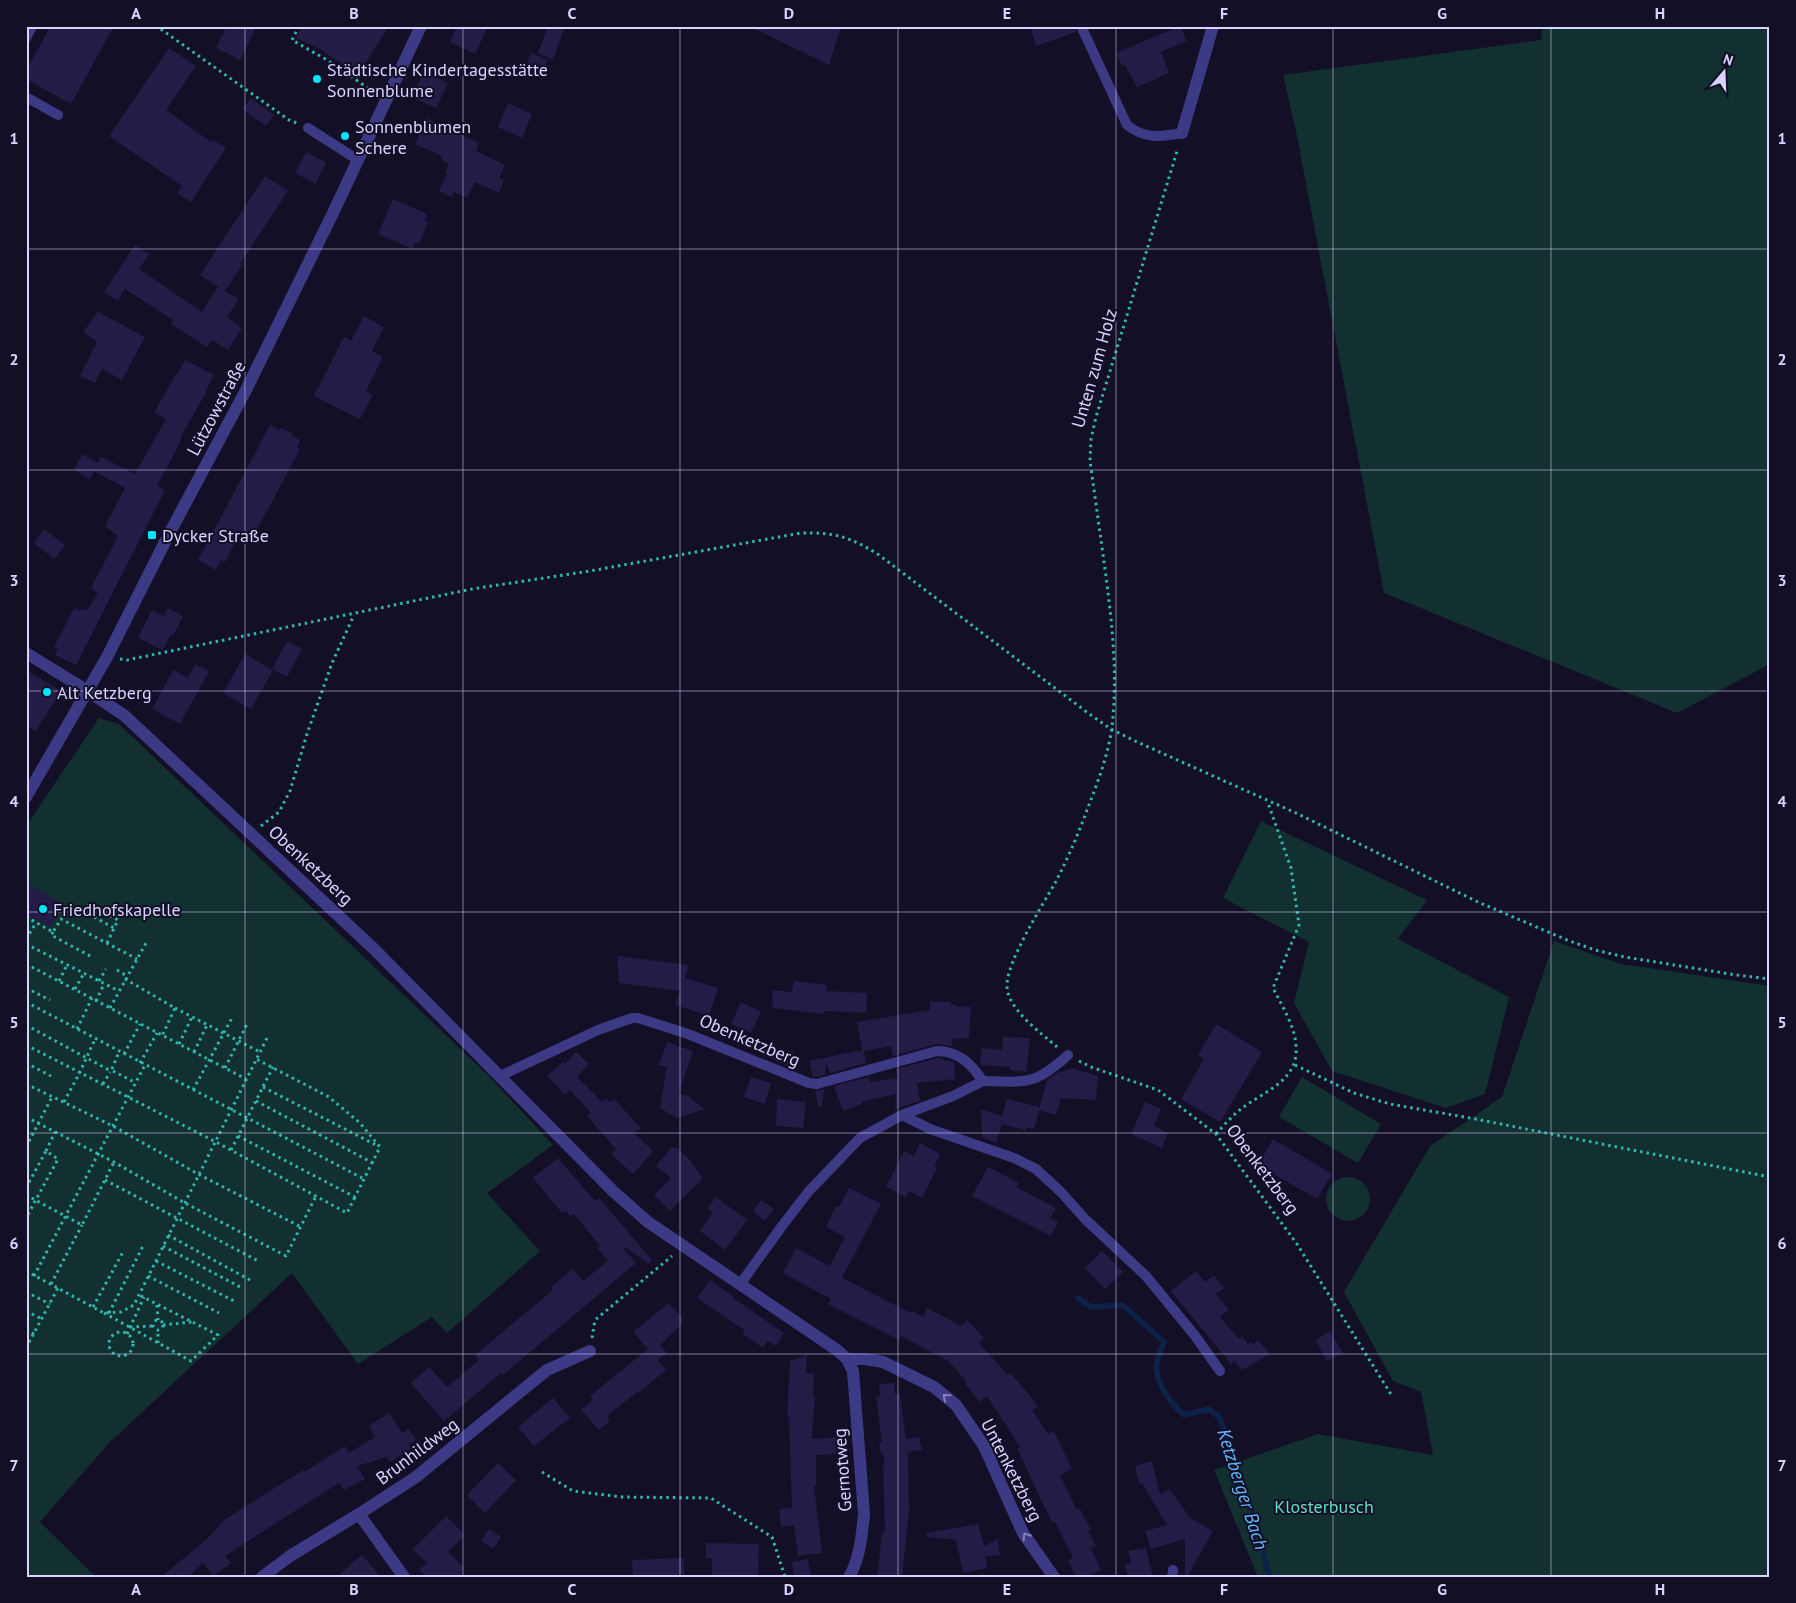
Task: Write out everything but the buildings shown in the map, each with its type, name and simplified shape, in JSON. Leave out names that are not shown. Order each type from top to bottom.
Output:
[{"type":"street","name":"Lützowstraße","points":[[26,798],[107,657],[168,536],[246,390],[421,26]]},
{"type":"street","points":[[1182,133],[1214,26]]},
{"type":"street","points":[[26,653],[88,691]]},
{"type":"street","name":"Obenketzberg","points":[[88,691],[125,716],[252,833],[374,949],[614,1192],[648,1222],[811,1331],[847,1359]]},
{"type":"street","name":"Brunhildweg","points":[[262,1577],[290,1556],[416,1478],[547,1370],[590,1351]]},
{"type":"street","name":"Gernotweg","points":[[847,1359],[853,1372],[864,1514],[857,1557],[849,1577]]},
{"type":"street","name":"Untenketzberg","points":[[847,1359],[883,1362],[934,1387],[956,1406],[984,1446],[1023,1533],[1054,1577]]},
{"type":"street","points":[[359,1514],[404,1577]]},
{"type":"lane","points":[[26,38],[32,26]]},
{"type":"lane","points":[[1080,26],[1126,125],[1149,136],[1158,137],[1182,133]]},
{"type":"lane","points":[[26,97],[58,115]]},
{"type":"lane","points":[[308,128],[358,160]]},
{"type":"lane","name":"Obenketzberg","points":[[500,1076],[598,1030],[632,1018],[651,1021],[688,1034],[808,1083],[817,1084],[937,1051],[947,1051],[964,1059],[983,1081]]},
{"type":"lane","points":[[742,1284],[798,1205],[842,1154],[860,1138],[902,1115],[953,1096],[983,1081],[1023,1082],[1036,1079],[1051,1070],[1068,1055]]},
{"type":"lane","points":[[902,1115],[930,1129],[1014,1158],[1036,1170],[1061,1192],[1085,1219],[1146,1276],[1196,1337],[1220,1371]]},
{"type":"path","points":[[155,26],[290,120],[308,128]]},
{"type":"path","points":[[299,26],[292,40],[328,60],[372,92],[387,98]]},
{"type":"path","name":"Unten zum Holz","points":[[1068,1055],[1025,1019],[1009,999],[1006,987],[1018,952],[1056,881],[1086,812],[1100,774],[1111,729],[1115,685],[1113,633],[1090,461],[1092,439],[1096,417],[1182,133]]},
{"type":"path","points":[[107,657],[127,660],[472,589],[590,571],[801,533],[824,532],[853,540],[879,555],[1111,729],[1321,825],[1478,902],[1567,940],[1595,950],[1657,963],[1770,979]]},
{"type":"path","points":[[252,833],[279,812],[290,791],[307,734],[332,663],[354,614]]},
{"type":"path","points":[[1216,1134],[1239,1110],[1282,1081],[1294,1065],[1296,1045],[1294,1036],[1273,988],[1298,925],[1291,868],[1268,802]]},
{"type":"path","points":[[107,943],[118,920],[89,904],[85,912],[114,928]]},
{"type":"path","points":[[56,915],[137,959]]},
{"type":"path","points":[[26,917],[53,932]]},
{"type":"path","points":[[61,918],[51,935],[92,957]]},
{"type":"path","points":[[26,939],[36,923]]},
{"type":"path","points":[[110,1008],[146,943]]},
{"type":"path","points":[[26,944],[119,991]]},
{"type":"path","points":[[26,964],[246,1079]]},
{"type":"path","points":[[59,981],[67,965]]},
{"type":"path","points":[[99,981],[106,969]]},
{"type":"path","points":[[117,970],[126,978],[175,1008],[260,1052]]},
{"type":"path","points":[[75,990],[84,973]]},
{"type":"path","points":[[96,1001],[104,984]]},
{"type":"path","points":[[26,988],[50,1000]]},
{"type":"path","points":[[77,1029],[92,998]]},
{"type":"path","points":[[26,1002],[364,1179]]},
{"type":"path","points":[[162,1036],[175,1008]]},
{"type":"path","points":[[193,1090],[233,1016]]},
{"type":"path","points":[[179,1044],[192,1017]]},
{"type":"path","points":[[224,1068],[248,1022]]},
{"type":"path","points":[[124,1054],[140,1024]]},
{"type":"path","points":[[194,1052],[207,1025]]},
{"type":"path","points":[[26,1026],[136,1084]]},
{"type":"path","points":[[140,1063],[157,1033]]},
{"type":"path","points":[[104,1313],[121,1312],[134,1305],[268,1036]]},
{"type":"path","points":[[64,1102],[95,1039]]},
{"type":"path","points":[[26,1045],[216,1142],[347,1213],[380,1147]]},
{"type":"path","points":[[103,1084],[119,1052]]},
{"type":"path","name":"Obenketzberg","points":[[1068,1055],[1091,1067],[1158,1090],[1216,1134],[1297,1244],[1392,1396]]},
{"type":"path","points":[[256,1059],[329,1097],[360,1123],[380,1147]]},
{"type":"path","points":[[26,1063],[51,1076]]},
{"type":"path","points":[[1294,1065],[1354,1093],[1390,1104],[1770,1177]]},
{"type":"path","points":[[34,1276],[145,1066]]},
{"type":"path","points":[[231,1150],[273,1067]]},
{"type":"path","points":[[26,1084],[113,1126],[198,1174],[301,1226]]},
{"type":"path","points":[[263,1087],[380,1147]]},
{"type":"path","points":[[26,1147],[52,1097]]},
{"type":"path","points":[[256,1101],[373,1163]]},
{"type":"path","points":[[26,1117],[114,1162],[185,1203],[286,1256],[316,1196]]},
{"type":"path","points":[[26,1188],[55,1132]]},
{"type":"path","points":[[238,1136],[355,1197]]},
{"type":"path","points":[[26,1218],[58,1159],[46,1150]]},
{"type":"path","points":[[51,1284],[114,1162]]},
{"type":"path","points":[[105,1180],[260,1262]]},
{"type":"path","points":[[26,1195],[82,1225]]},
{"type":"path","points":[[168,1236],[250,1280]]},
{"type":"path","points":[[109,1313],[143,1246]]},
{"type":"path","points":[[163,1246],[242,1288]]},
{"type":"path","points":[[590,1351],[595,1320],[684,1246]]},
{"type":"path","points":[[93,1307],[124,1250]]},
{"type":"path","points":[[156,1261],[234,1301]]},
{"type":"path","points":[[26,1272],[191,1362],[218,1335],[139,1295]]},
{"type":"path","points":[[148,1276],[219,1313]]},
{"type":"path","points":[[26,1348],[58,1288]]},
{"type":"path","points":[[26,1292],[50,1304]]},
{"type":"path","points":[[126,1334],[144,1297]]},
{"type":"path","points":[[157,1304],[158,1320],[163,1325]]},
{"type":"path","points":[[134,1305],[138,1307]]},
{"type":"path","points":[[26,1311],[42,1319]]},
{"type":"path","points":[[153,1326],[154,1322],[158,1320]]},
{"type":"path","points":[[158,1330],[163,1325],[193,1322]]},
{"type":"path","points":[[129,1327],[153,1326],[154,1329],[158,1330]]},
{"type":"path","points":[[26,1330],[34,1334]]},
{"type":"path","points":[[158,1330],[158,1343]]},
{"type":"path","points":[[119,1332],[126,1334],[130,1336],[133,1344],[130,1352],[124,1356],[112,1353],[109,1346],[110,1338],[119,1332]]},
{"type":"path","points":[[542,1472],[573,1491],[622,1497],[711,1498],[772,1537],[785,1577]]},
{"type":"green space","points":[[1543,26],[1770,26],[1770,664],[1677,713],[1384,593],[1296,131],[1283,75],[1541,40]]},
{"type":"green space","points":[[99,718],[119,724],[488,1075],[553,1145],[487,1193],[540,1251],[447,1333],[432,1317],[358,1364],[292,1273],[109,1443],[40,1522],[96,1577],[26,1577],[26,826]]},
{"type":"green space","points":[[1261,821],[1427,900],[1398,939],[1509,997],[1485,1094],[1446,1108],[1332,1071],[1294,1003],[1309,942],[1223,898]]},
{"type":"green space","name":"Klosterbusch","points":[[1554,941],[1621,964],[1770,986],[1770,1577],[1258,1577],[1214,1470],[1318,1434],[1433,1455],[1421,1392],[1393,1381],[1344,1292],[1430,1146],[1502,1097]]},
{"type":"green space","points":[[1302,1077],[1381,1124],[1358,1163],[1279,1117]]},
{"type":"green space","points":[[1348,1177],[1360,1181],[1366,1187],[1370,1199],[1366,1211],[1360,1217],[1348,1221],[1336,1217],[1330,1211],[1326,1199],[1330,1187],[1336,1181]]},
{"type":"waterway","name":"Ketzberger Bach","points":[[1078,1298],[1091,1307],[1123,1305],[1164,1342],[1156,1368],[1160,1383],[1173,1404],[1184,1415],[1209,1409],[1220,1418],[1246,1499],[1255,1516],[1268,1573],[1271,1577]]},
{"type":"place","name":"Städtische Kindertagesstätte Sonnenblume","points":[[317,79]]},
{"type":"place","name":"Sonnenblumen Schere","points":[[345,136]]},
{"type":"place","name":"Dycker Straße","points":[[152,535]]},
{"type":"place","name":"Alt Ketzberg","points":[[47,692]]},
{"type":"place","name":"Friedhofskapelle","points":[[43,909]]}]
